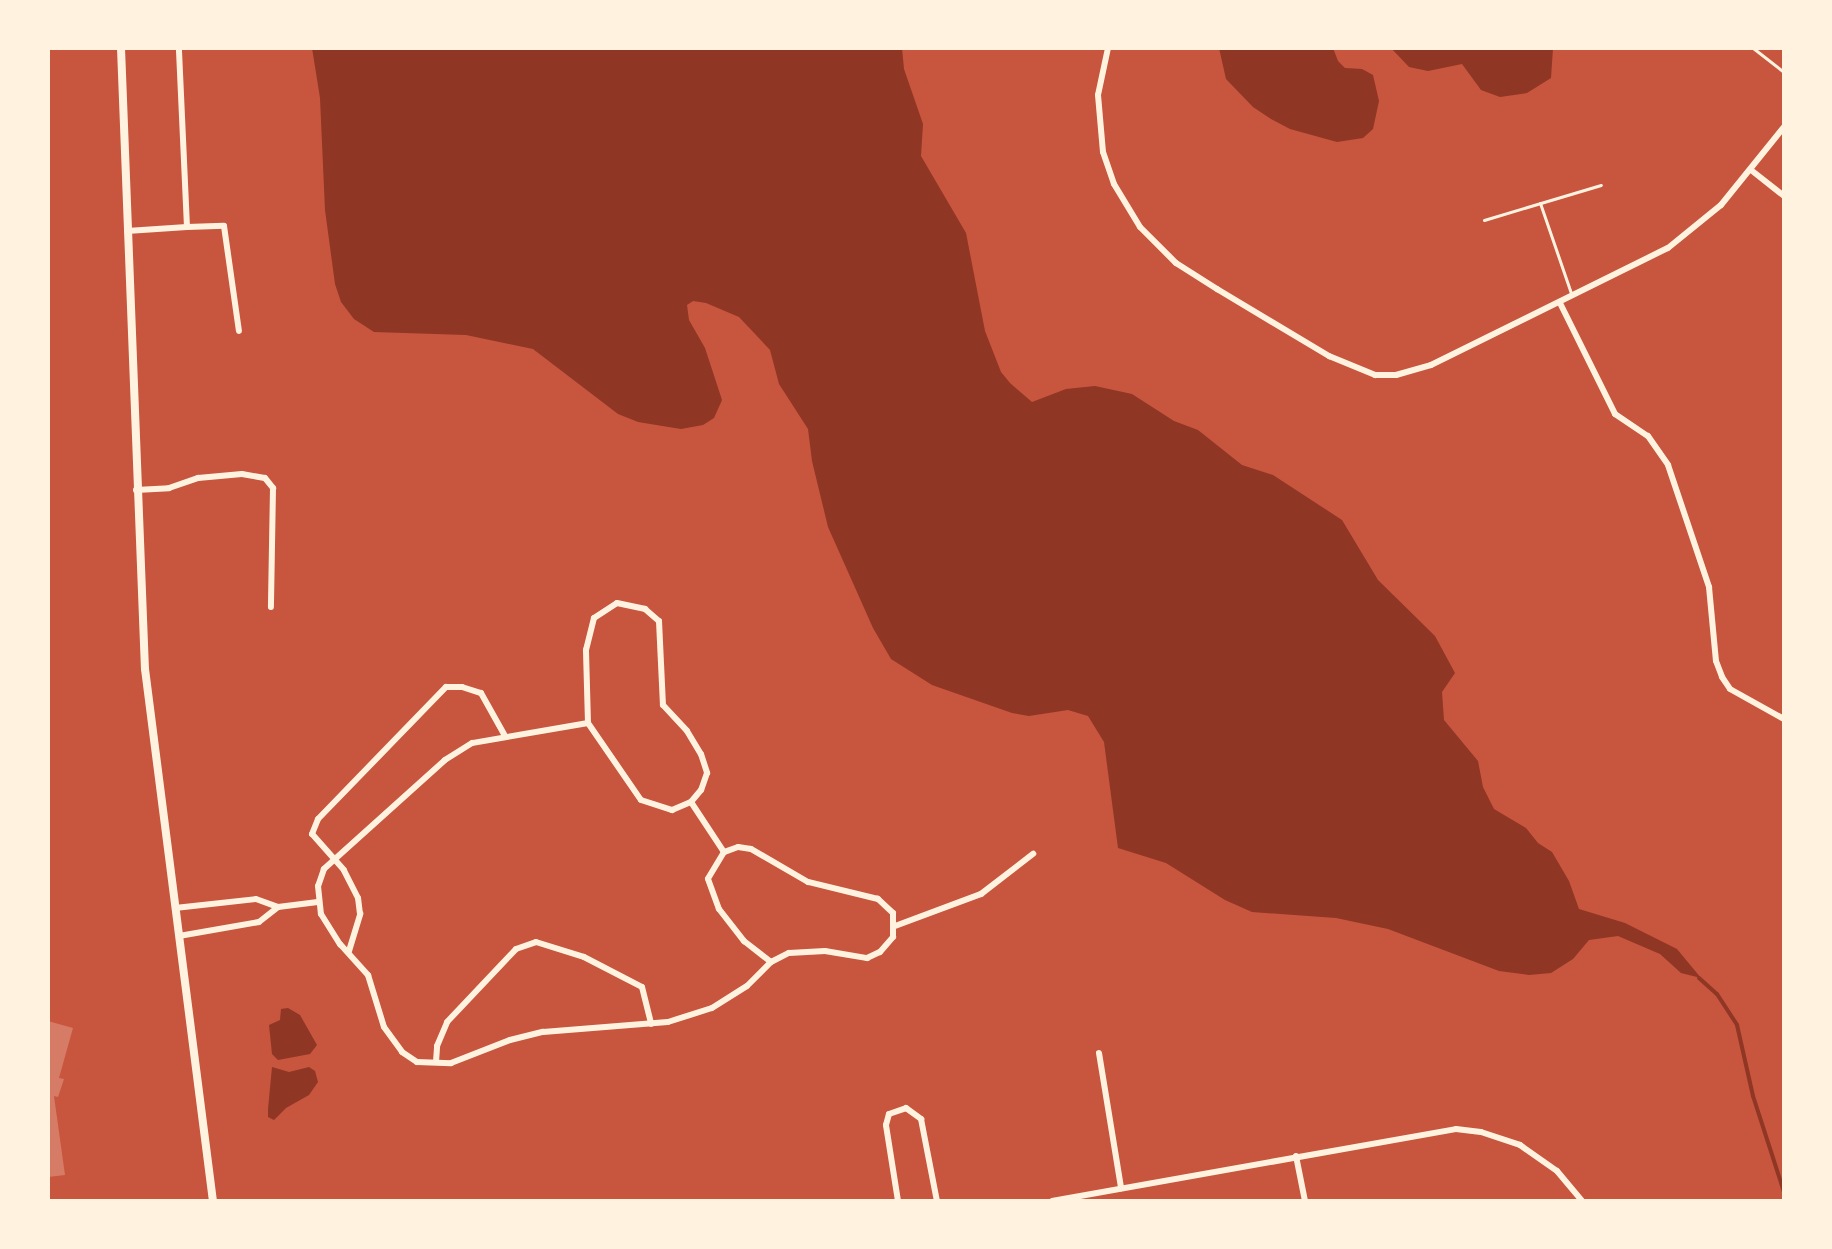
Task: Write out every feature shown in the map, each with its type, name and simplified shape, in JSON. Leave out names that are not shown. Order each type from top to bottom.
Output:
[{"type":"street","points":[[121,48],[145,669],[213,1201]]},
{"type":"street","points":[[179,48],[187,227]]},
{"type":"street","points":[[1108,48],[1098,95],[1103,152],[1114,184],[1140,227],[1176,263],[1329,356],[1375,375],[1413,372],[1651,258],[1683,238],[1721,205],[1784,127]]},
{"type":"street","points":[[1751,170],[1784,196]]},
{"type":"street","points":[[127,231],[224,226],[239,331]]},
{"type":"street","points":[[1560,303],[1615,414],[1648,436],[1668,465],[1709,587],[1716,661],[1722,677],[1730,689],[1784,719]]},
{"type":"street","points":[[136,490],[242,474],[265,478],[273,488],[271,607]]},
{"type":"street","points":[[617,603],[645,609],[659,621],[663,705],[687,731],[701,754],[707,773],[701,790],[691,802],[672,810],[641,800],[588,723],[586,650],[594,618],[617,603]]},
{"type":"street","points":[[349,951],[360,914],[358,898],[350,879],[312,834],[318,819],[446,687],[462,687],[481,693],[505,736]]},
{"type":"street","points":[[588,723],[472,743],[445,760],[324,869],[318,902],[329,929],[368,975],[379,1015],[390,1038],[402,1052],[417,1062],[436,1062],[470,1058],[510,1040],[543,1032],[582,1026],[651,1024],[712,1008],[747,986],[771,962],[807,950],[861,958],[874,956],[887,946],[895,926],[893,913],[878,899],[808,882],[751,849],[738,847],[724,852],[708,879],[719,909],[744,941],[771,962]]},
{"type":"street","points":[[691,802],[724,852]]},
{"type":"street","points":[[895,926],[981,894],[1033,854]]},
{"type":"street","points":[[175,908],[256,899],[278,907],[318,902]]},
{"type":"street","points":[[179,936],[259,922],[278,907]]},
{"type":"street","points":[[436,1062],[437,1046],[447,1022],[516,949],[536,942],[584,957],[642,987],[648,1000],[651,1024]]},
{"type":"street","points":[[1099,1053],[1121,1188]]},
{"type":"street","points":[[898,1201],[886,1125],[889,1114],[900,1108],[912,1109],[921,1119],[937,1201]]},
{"type":"street","points":[[1052,1201],[1435,1131],[1481,1132],[1501,1137],[1538,1155],[1557,1171],[1582,1201]]},
{"type":"street","points":[[1296,1156],[1305,1201]]},
{"type":"lane","points":[[1753,48],[1784,72]]},
{"type":"lane","points":[[1484,220],[1601,185]]},
{"type":"lane","points":[[1540,203],[1572,296]]},
{"type":"shaded area","points":[[312,48],[902,48],[904,69],[923,124],[921,156],[966,233],[985,331],[1001,372],[1010,383],[1032,402],[1066,389],[1095,386],[1132,394],[1174,421],[1198,430],[1242,465],[1273,475],[1342,520],[1378,580],[1435,636],[1455,673],[1442,692],[1444,720],[1478,761],[1483,787],[1494,809],[1526,828],[1538,843],[1552,852],[1569,881],[1579,909],[1625,923],[1677,949],[1701,978],[1681,973],[1660,954],[1618,936],[1589,940],[1573,959],[1551,973],[1529,975],[1499,971],[1388,929],[1336,918],[1252,912],[1225,900],[1166,863],[1118,848],[1104,742],[1088,716],[1068,710],[1029,716],[1012,713],[932,685],[891,659],[873,628],[828,527],[812,461],[808,429],[779,384],[770,350],[739,317],[706,303],[693,301],[687,305],[689,320],[705,348],[722,400],[714,418],[703,425],[681,429],[638,422],[618,414],[533,349],[466,335],[374,332],[354,319],[341,302],[335,284],[325,210],[320,98]]},
{"type":"shaded area","points":[[1219,48],[1333,48],[1338,61],[1345,68],[1362,69],[1373,75],[1379,101],[1373,129],[1363,138],[1337,142],[1290,129],[1253,107],[1226,79]]},
{"type":"shaded area","points":[[1391,48],[1553,48],[1551,78],[1527,93],[1500,97],[1481,90],[1462,64],[1428,71],[1409,67]]},
{"type":"shaded area","points":[[288,1008],[300,1015],[317,1045],[310,1054],[278,1060],[272,1054],[269,1025],[280,1020],[281,1009]]},
{"type":"shaded area","points":[[272,1067],[289,1072],[309,1067],[315,1071],[318,1082],[309,1095],[286,1108],[274,1120],[268,1117]]},
{"type":"building","points":[[48,1021],[73,1028],[59,1078],[64,1079],[58,1097],[54,1096],[65,1175],[48,1177]]},
{"type":"waterway","points":[[1699,978],[1717,994],[1737,1025],[1753,1096],[1784,1192]]}]
